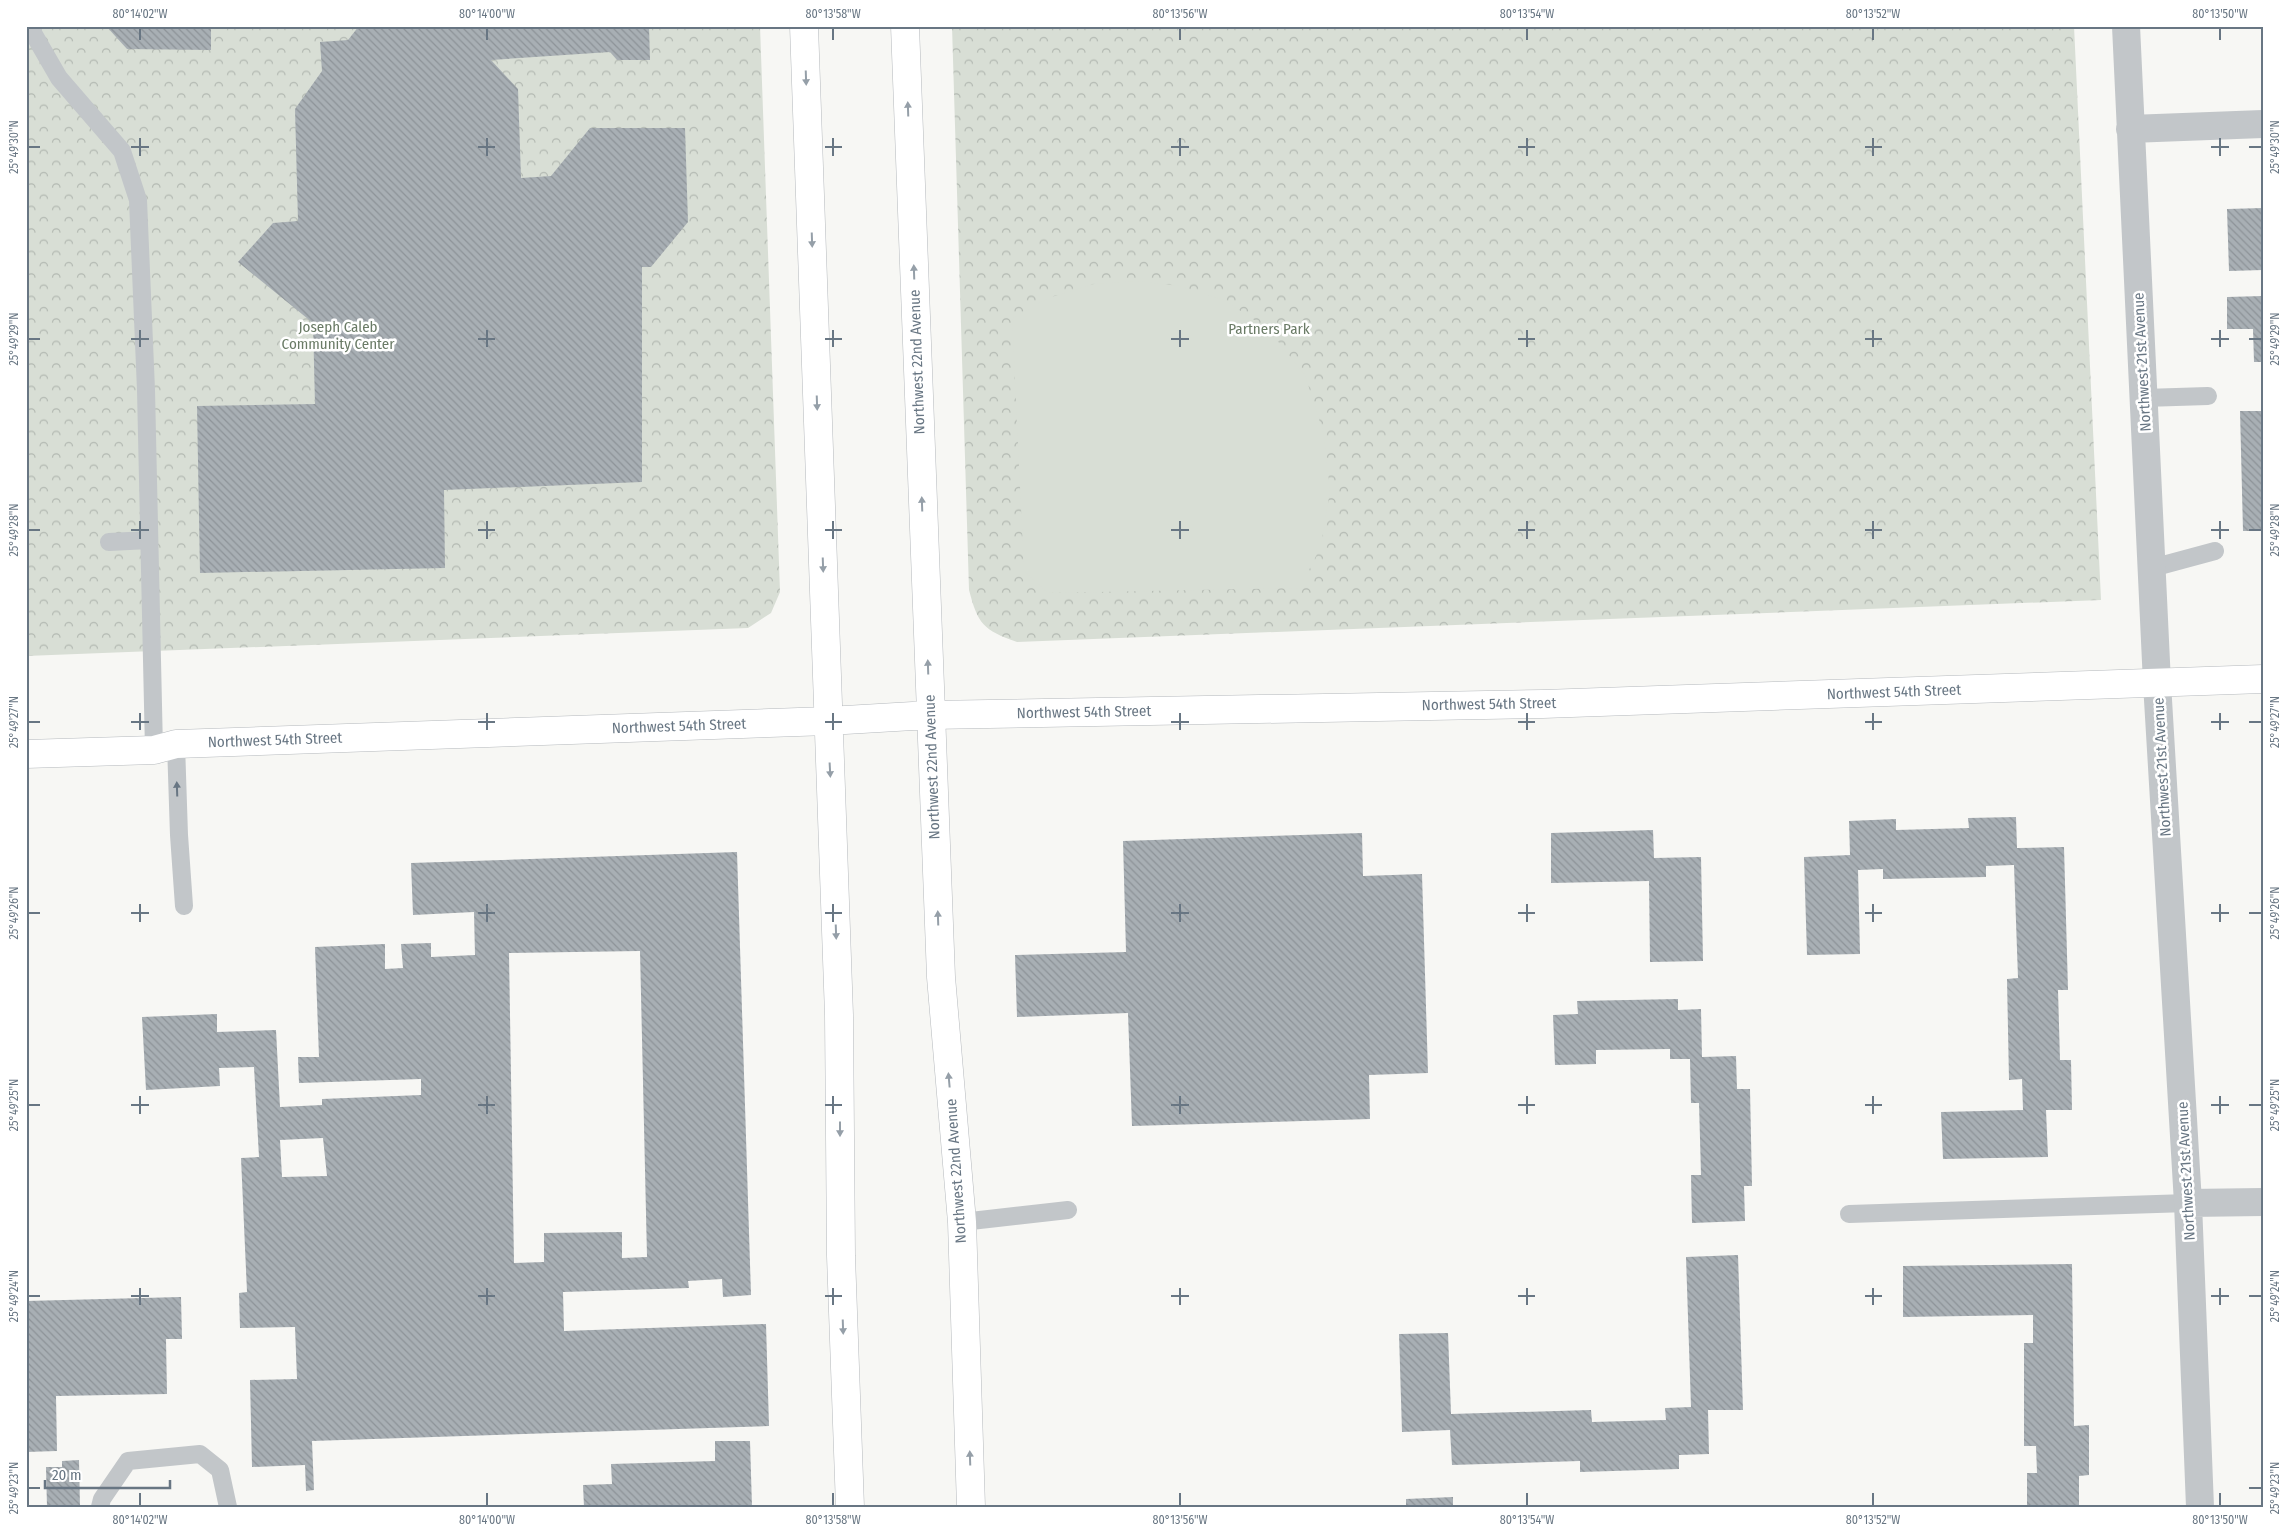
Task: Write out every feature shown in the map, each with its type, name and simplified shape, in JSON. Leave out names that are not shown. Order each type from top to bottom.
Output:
[{"type":"main road","points":[[804,26],[840,1015],[841,1256],[850,1507]]},
{"type":"main road","name":"Northwest 22nd Avenue","points":[[905,26],[940,977],[962,1222],[971,1507]]},
{"type":"main road","name":"Northwest 54th Street","points":[[26,754],[828,721],[930,715],[1543,704],[2263,679]]},
{"type":"street","name":"Northwest 21st Avenue","points":[[2126,26],[2157,683],[2188,1203],[2200,1507]]},
{"type":"street","points":[[2130,129],[2263,124]]},
{"type":"street","points":[[2188,1203],[2263,1202]]},
{"type":"lane","points":[[33,26],[33,33],[60,78],[122,151],[138,200],[149,540],[165,747],[179,835],[184,906]]},
{"type":"lane","points":[[2144,398],[2208,396]]},
{"type":"lane","points":[[109,542],[149,540]]},
{"type":"lane","points":[[2152,568],[2215,551]]},
{"type":"lane","points":[[1849,1214],[2188,1203]]},
{"type":"lane","points":[[962,1222],[1068,1210]]},
{"type":"lane","points":[[100,1507],[102,1498],[128,1461],[200,1454],[220,1470],[228,1507]]},
{"type":"green space","name":"Joseph Caleb Community Center","points":[[26,26],[760,26],[780,592],[771,613],[748,628],[26,656]]},
{"type":"green space","name":"Partners Park","points":[[952,26],[2074,26],[2101,600],[1017,642],[996,634],[979,618],[969,590]]},
{"type":"green space","points":[[1138,281],[1179,286],[1224,300],[1268,329],[1305,375],[1324,435],[1330,491],[1321,546],[1300,588],[1048,593],[1024,571],[1012,319],[1048,298],[1094,284]]},
{"type":"building","points":[[106,26],[211,26],[211,50],[127,49]]},
{"type":"building","points":[[359,26],[649,26],[650,60],[617,60],[610,52],[491,60],[518,89],[521,178],[551,176],[590,128],[685,128],[688,222],[651,267],[642,267],[642,482],[444,490],[445,568],[200,573],[197,406],[315,404],[313,323],[238,262],[273,223],[298,221],[295,109],[322,71],[320,42],[348,40]]},
{"type":"building","points":[[2263,208],[2263,270],[2229,271],[2227,209]]},
{"type":"building","points":[[2263,296],[2263,362],[2254,362],[2253,329],[2227,329],[2227,297]]},
{"type":"building","points":[[2240,411],[2263,411],[2263,531],[2243,531]]},
{"type":"building","points":[[2016,817],[2017,848],[2064,847],[2068,990],[2058,990],[2060,1060],[2071,1060],[2072,1110],[2046,1110],[2048,1157],[1943,1159],[1941,1112],[2023,1110],[2022,1079],[2009,1080],[2007,979],[2018,978],[2014,865],[1986,866],[1986,877],[1883,879],[1883,869],[1858,870],[1860,954],[1807,955],[1804,857],[1850,855],[1849,821],[1896,819],[1896,830],[1969,828],[1968,818]]},
{"type":"building","points":[[1653,830],[1654,858],[1701,857],[1703,961],[1650,962],[1649,881],[1551,883],[1551,833]]},
{"type":"building","points":[[1362,833],[1363,876],[1422,874],[1428,1073],[1369,1075],[1370,1119],[1132,1126],[1128,1013],[1017,1017],[1015,955],[1126,952],[1123,841]]},
{"type":"building","points":[[737,852],[751,1295],[723,1297],[722,1279],[688,1281],[689,1288],[563,1292],[564,1331],[766,1324],[769,1426],[312,1441],[314,1490],[306,1491],[305,1465],[252,1467],[250,1380],[297,1379],[295,1327],[240,1328],[239,1293],[247,1292],[241,1158],[259,1157],[254,1067],[219,1068],[220,1086],[146,1090],[142,1017],[217,1014],[217,1032],[276,1030],[280,1107],[322,1105],[322,1099],[421,1095],[421,1079],[299,1083],[298,1057],[319,1057],[315,947],[385,944],[385,969],[403,968],[401,944],[431,943],[431,957],[475,955],[474,912],[413,915],[411,863]],"holes":[[[640,951],[647,1257],[622,1258],[622,1232],[544,1233],[544,1262],[514,1263],[509,953]],[[323,1138],[327,1176],[282,1177],[280,1140]]]},
{"type":"building","points":[[1678,999],[1678,1010],[1701,1009],[1702,1057],[1736,1056],[1737,1089],[1750,1089],[1752,1186],[1744,1186],[1745,1221],[1692,1223],[1691,1175],[1701,1175],[1699,1103],[1691,1103],[1690,1059],[1670,1059],[1670,1049],[1596,1050],[1596,1064],[1555,1065],[1553,1015],[1578,1014],[1577,1001]]},
{"type":"building","points":[[1738,1255],[1743,1410],[1708,1410],[1709,1454],[1679,1455],[1679,1469],[1580,1472],[1580,1461],[1452,1465],[1450,1430],[1402,1432],[1399,1334],[1448,1333],[1451,1414],[1591,1410],[1592,1422],[1666,1420],[1665,1408],[1691,1407],[1686,1257]]},
{"type":"building","points":[[2072,1264],[2074,1426],[2089,1425],[2089,1475],[2079,1476],[2079,1507],[2027,1507],[2027,1473],[2037,1473],[2036,1446],[2024,1446],[2024,1343],[2033,1343],[2033,1315],[1903,1317],[1903,1266]]},
{"type":"building","points":[[181,1297],[182,1339],[166,1339],[167,1394],[56,1396],[57,1451],[26,1452],[26,1301]]},
{"type":"building","points":[[715,1441],[750,1441],[752,1507],[584,1507],[583,1485],[612,1484],[611,1464],[715,1461]]},
{"type":"building","points":[[79,1460],[80,1507],[47,1507],[46,1467],[62,1467],[62,1461]]},
{"type":"building","points":[[1453,1497],[1453,1507],[1406,1507],[1406,1499]]}]
